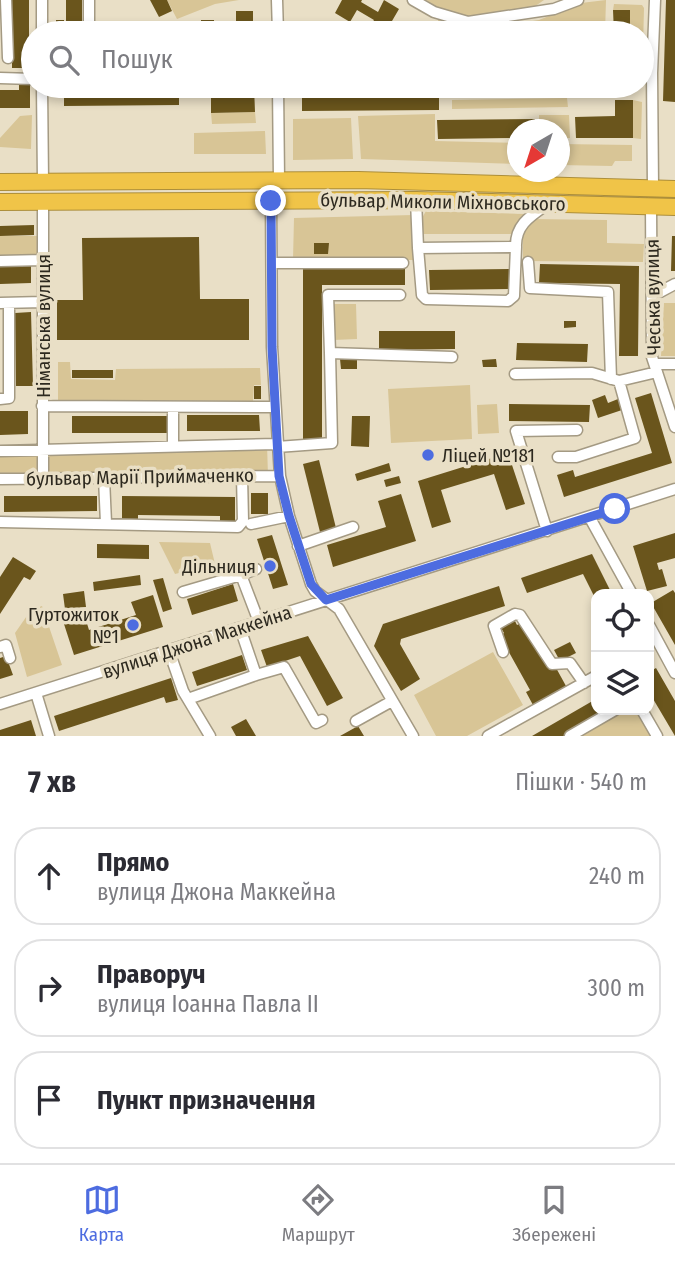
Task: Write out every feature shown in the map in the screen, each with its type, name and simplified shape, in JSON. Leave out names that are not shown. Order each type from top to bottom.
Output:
[{"type":"highway","name":"бульвар Миколи Міхновського","points":[[0,182],[279,180],[675,189]]},
{"type":"highway","name":"бульвар Миколи Міхновського","points":[[0,202],[416,200],[675,207]]},
{"type":"street","points":[[6,0],[8,58]]},
{"type":"street","points":[[42,0],[42,21]]},
{"type":"street","points":[[89,0],[89,21]]},
{"type":"street","points":[[277,0],[278,21]]},
{"type":"street","points":[[413,0],[434,12],[465,21]]},
{"type":"street","points":[[475,21],[554,9],[578,0]]},
{"type":"street","points":[[654,24],[655,0]]},
{"type":"street","points":[[0,78],[21,79]]},
{"type":"street","points":[[42,98],[43,182]]},
{"type":"street","points":[[278,98],[279,180]]},
{"type":"street","points":[[652,98],[653,188]]},
{"type":"street","points":[[416,200],[422,295],[426,299],[508,301],[514,296],[516,237],[520,227],[551,202]]},
{"type":"street","points":[[271,201],[277,446],[279,476],[289,516],[311,584],[339,609],[413,736]]},
{"type":"street","name":"Німанська вулиця","points":[[43,202],[43,479]]},
{"type":"street","name":"Чеська вулиця","points":[[652,206],[652,357],[674,423]]},
{"type":"street","points":[[418,248],[516,247]]},
{"type":"street","points":[[0,261],[44,260]]},
{"type":"street","points":[[528,262],[530,288],[608,292],[615,380],[635,438],[576,457],[558,457]]},
{"type":"street","points":[[272,263],[403,263]]},
{"type":"street","points":[[652,292],[668,290],[675,284]]},
{"type":"street","points":[[400,295],[328,295],[330,353],[452,356]]},
{"type":"street","points":[[0,399],[9,398],[5,303],[43,302]]},
{"type":"street","name":"бульвар Марії Приймаченко","points":[[0,451],[332,443],[330,353]]},
{"type":"street","points":[[515,374],[592,373],[615,380],[675,364]]},
{"type":"street","points":[[42,406],[275,407]]},
{"type":"street","points":[[173,407],[173,447]]},
{"type":"street","points":[[547,531],[516,430],[577,430]]},
{"type":"street","points":[[0,522],[238,527],[243,521],[243,476]]},
{"type":"street","name":"бульвар Марії Приймаченко","points":[[0,478],[279,476]]},
{"type":"street","points":[[104,478],[106,523]]},
{"type":"street","name":"вулиця Джона Маккейна","points":[[0,704],[675,489]]},
{"type":"street","points":[[251,524],[289,516]]},
{"type":"street","points":[[590,517],[629,589]]},
{"type":"street","points":[[298,546],[353,527]]},
{"type":"street","points":[[183,592],[256,569]]},
{"type":"street","points":[[242,575],[259,622]]},
{"type":"street","points":[[503,652],[494,626],[515,614],[520,615],[552,664],[570,663],[584,683]]},
{"type":"street","points":[[240,628],[256,675]]},
{"type":"street","points":[[0,647],[6,645],[10,658]]},
{"type":"street","points":[[654,645],[675,672]]},
{"type":"street","points":[[169,651],[188,699],[208,733],[196,736]]},
{"type":"street","points":[[188,699],[284,667],[316,723],[322,720]]},
{"type":"street","points":[[488,736],[591,679]]},
{"type":"street","points":[[36,693],[49,736]]},
{"type":"street","points":[[356,722],[392,701]]},
{"type":"street","points":[[570,736],[606,715]]},
{"type":"street","points":[[645,715],[657,736]]},
{"type":"shaded area","points":[[167,0],[239,0],[215,4],[177,19]]},
{"type":"shaded area","points":[[425,0],[544,0],[531,9],[455,17]]},
{"type":"shaded area","points":[[606,0],[605,21],[533,21],[539,20],[581,3]]},
{"type":"shaded area","points":[[614,4],[642,5],[644,21],[629,21],[629,10],[613,10]]},
{"type":"shaded area","points":[[567,98],[568,107],[452,109],[452,100]]},
{"type":"shaded area","points":[[633,100],[642,102],[641,139],[633,138]]},
{"type":"shaded area","points":[[255,112],[256,123],[212,124],[211,113]]},
{"type":"shaded area","points":[[435,114],[435,141],[507,143],[507,164],[361,159],[358,116]]},
{"type":"shaded area","points":[[32,115],[31,149],[0,147],[0,138],[20,116]]},
{"type":"shaded area","points":[[539,115],[569,115],[569,119],[539,119]]},
{"type":"shaded area","points":[[351,118],[353,159],[293,160],[293,119]]},
{"type":"shaded area","points":[[265,131],[266,154],[194,154],[194,133]]},
{"type":"shaded area","points":[[570,144],[632,145],[632,161],[615,161],[612,166],[570,165]]},
{"type":"shaded area","points":[[426,211],[528,214],[513,234],[422,234],[422,218]]},
{"type":"shaded area","points":[[413,215],[413,260],[293,260],[294,218]]},
{"type":"shaded area","points":[[532,219],[607,220],[607,243],[644,244],[643,262],[523,261],[523,230]]},
{"type":"shaded area","points":[[0,236],[38,236],[39,259],[0,259]]},
{"type":"shaded area","points":[[664,303],[675,303],[675,356],[661,356]]},
{"type":"shaded area","points":[[332,304],[356,304],[357,339],[333,340]]},
{"type":"shaded area","points":[[58,362],[70,362],[71,379],[115,380],[116,369],[260,368],[261,385],[254,385],[253,401],[58,400]]},
{"type":"shaded area","points":[[470,385],[472,439],[391,443],[388,389]]},
{"type":"shaded area","points":[[497,404],[499,433],[478,434],[477,405]]},
{"type":"shaded area","points":[[267,444],[268,476],[0,479],[0,451]]},
{"type":"shaded area","points":[[159,542],[210,543],[215,564],[175,574]]},
{"type":"shaded area","points":[[42,606],[62,665],[27,677],[15,633],[31,610]]},
{"type":"shaded area","points":[[493,652],[523,705],[467,736],[436,736],[414,695]]},
{"type":"shaded area","points":[[606,715],[645,715],[657,736],[570,736]]},
{"type":"building","points":[[12,0],[29,0],[29,21],[21,21],[21,68],[12,68]]},
{"type":"building","points":[[66,0],[82,0],[82,21],[66,21]]},
{"type":"building","points":[[150,0],[167,0],[172,11],[159,17]]},
{"type":"building","points":[[342,0],[362,0],[361,2],[378,12],[384,0],[399,9],[392,21],[373,21],[357,10],[348,21],[335,13]]},
{"type":"building","points":[[666,0],[675,0],[675,102],[663,101]]},
{"type":"building","points":[[613,10],[630,10],[630,21],[613,21]]},
{"type":"building","points":[[236,11],[253,11],[253,21],[236,21]]},
{"type":"building","points":[[21,85],[21,98],[30,98],[30,108],[0,108],[0,90],[19,90]]},
{"type":"building","points":[[64,98],[179,98],[179,105],[64,106]]},
{"type":"building","points":[[211,98],[254,98],[255,112],[211,113]]},
{"type":"building","points":[[302,98],[439,98],[439,110],[302,111]]},
{"type":"building","points":[[615,100],[633,100],[633,138],[576,138],[575,117],[615,116]]},
{"type":"building","points":[[507,119],[507,138],[438,139],[437,120]]},
{"type":"building","points":[[34,225],[34,235],[0,236],[0,226]]},
{"type":"building","points":[[672,236],[675,236],[675,271],[671,271]]},
{"type":"building","points":[[199,237],[200,299],[249,299],[249,340],[57,340],[57,300],[83,300],[82,238]]},
{"type":"building","points":[[314,243],[329,243],[328,254],[314,254]]},
{"type":"building","points":[[540,264],[639,266],[638,356],[619,356],[620,284],[539,283]]},
{"type":"building","points":[[303,265],[405,266],[405,285],[322,285],[322,440],[303,440]]},
{"type":"building","points":[[0,266],[31,266],[31,283],[0,284]]},
{"type":"building","points":[[512,269],[512,289],[430,290],[429,270]]},
{"type":"building","points":[[31,312],[33,386],[16,386],[15,313]]},
{"type":"building","points":[[564,321],[576,321],[576,327],[564,328]]},
{"type":"building","points":[[379,331],[455,331],[455,349],[379,350]]},
{"type":"building","points":[[517,343],[588,344],[587,362],[516,360]]},
{"type":"building","points":[[340,359],[357,359],[357,369],[341,369]]},
{"type":"building","points":[[496,359],[497,367],[483,367],[482,360]]},
{"type":"building","points":[[72,370],[113,370],[113,378],[72,378]]},
{"type":"building","points":[[254,386],[261,386],[261,399],[254,399]]},
{"type":"building","points":[[651,393],[672,463],[564,497],[557,475],[573,470],[575,477],[652,453],[635,398]]},
{"type":"building","points":[[605,395],[608,403],[618,399],[622,410],[598,418],[592,400]]},
{"type":"building","points":[[509,404],[590,405],[589,422],[509,421]]},
{"type":"building","points":[[0,411],[28,411],[28,434],[0,435]]},
{"type":"building","points":[[187,415],[259,415],[260,431],[187,431]]},
{"type":"building","points":[[72,416],[167,416],[167,433],[72,433]]},
{"type":"building","points":[[352,416],[370,416],[369,447],[351,446]]},
{"type":"building","points":[[508,453],[525,504],[506,510],[494,474],[441,490],[451,522],[432,528],[418,481]]},
{"type":"building","points":[[319,460],[336,528],[320,532],[303,464]]},
{"type":"building","points":[[389,463],[391,471],[357,481],[355,474]]},
{"type":"building","points":[[399,476],[401,483],[386,487],[384,480]]},
{"type":"building","points":[[251,493],[268,493],[268,514],[251,514]]},
{"type":"building","points":[[401,494],[416,541],[333,567],[327,545],[386,527],[378,501]]},
{"type":"building","points":[[4,496],[97,496],[97,511],[4,512]]},
{"type":"building","points":[[122,496],[235,497],[235,522],[220,521],[220,516],[138,515],[138,521],[122,521]]},
{"type":"building","points":[[675,533],[675,558],[657,563],[659,570],[662,569],[667,586],[646,589],[633,546]]},
{"type":"building","points":[[272,535],[288,585],[273,589],[257,539]]},
{"type":"building","points":[[97,544],[149,545],[149,559],[97,558]]},
{"type":"building","points":[[592,554],[610,589],[591,590],[583,574],[527,593],[521,578]]},
{"type":"building","points":[[13,557],[36,571],[30,580],[24,577],[0,614],[0,577]]},
{"type":"building","points":[[140,575],[141,585],[94,591],[93,582]]},
{"type":"building","points":[[163,578],[172,609],[163,612],[153,580]]},
{"type":"building","points":[[233,584],[238,601],[192,615],[187,599]]},
{"type":"building","points":[[499,586],[505,606],[401,639],[400,644],[420,679],[401,691],[374,646],[383,624]]},
{"type":"building","points":[[673,590],[675,593],[675,645],[654,608],[654,601]]},
{"type":"building","points":[[84,591],[86,607],[65,609],[63,594]]},
{"type":"building","name":"Гуртожиток №1","points":[[153,595],[163,627],[74,655],[64,624],[85,617],[89,630],[136,615],[131,602]]},
{"type":"building","points":[[514,619],[517,625],[523,622],[549,669],[555,666],[566,686],[533,705],[526,692],[530,690],[500,636],[504,633],[500,626]]},
{"type":"building","points":[[308,636],[343,698],[327,706],[300,656],[267,667],[261,650]]},
{"type":"building","points":[[570,642],[576,653],[560,661],[554,650]]},
{"type":"building","points":[[242,655],[247,670],[197,686],[192,672]]},
{"type":"building","points":[[6,656],[13,675],[0,679],[0,658]]},
{"type":"building","points":[[656,668],[675,701],[675,736],[654,700]]},
{"type":"building","points":[[171,678],[178,700],[166,703],[164,697],[59,731],[54,716]]},
{"type":"building","points":[[591,702],[591,715],[604,715],[568,736],[532,736]]},
{"type":"building","points":[[246,719],[256,736],[236,736],[231,727]]},
{"type":"building","points":[[31,720],[36,736],[0,736],[0,730]]},
{"type":"building","points":[[358,726],[364,736],[340,736]]},
{"type":"place","name":"Ліцей №181","points":[[428,455]]},
{"type":"place","name":"Дільниця","points":[[270,566]]},
{"type":"place","name":"Гуртожиток №1","points":[[133,625]]},
{"type":"route","points":[[271,201],[272,347],[279,476],[282,494],[315,591],[326,600],[615,509]]}]
